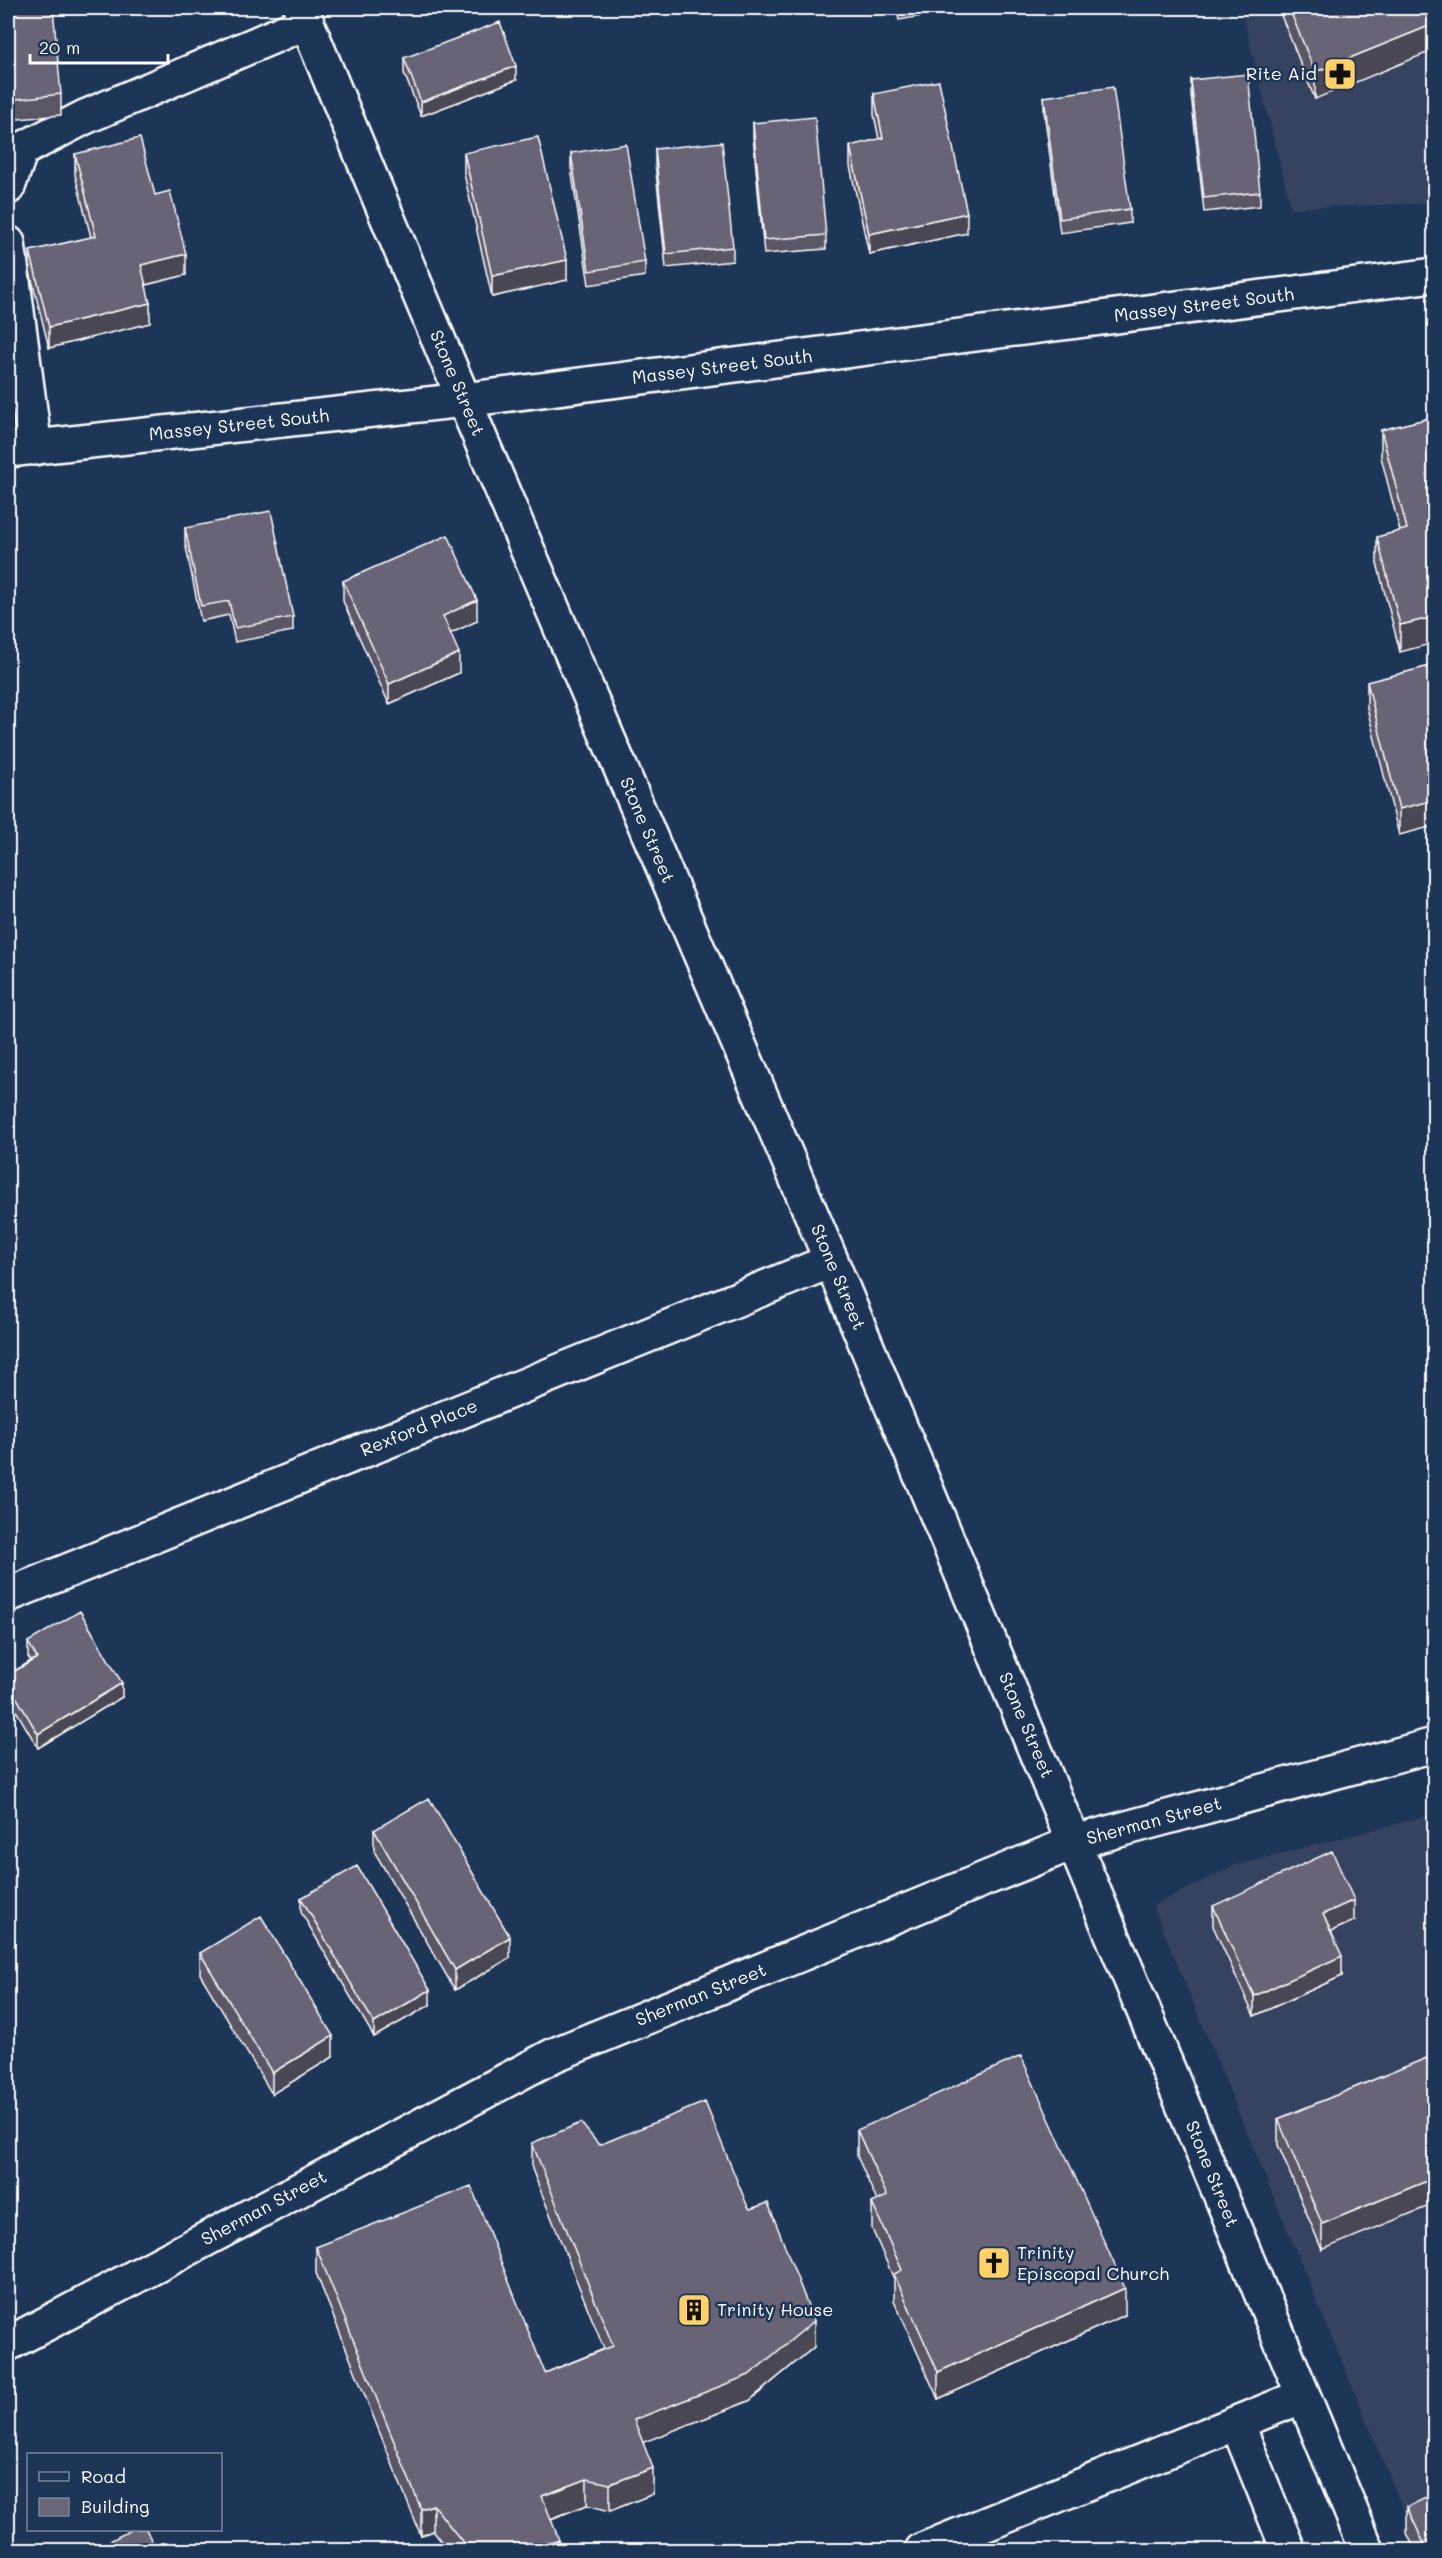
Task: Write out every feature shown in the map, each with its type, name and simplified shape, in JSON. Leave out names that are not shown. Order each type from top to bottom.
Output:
[{"type":"street","points":[[8,187],[21,150],[85,117],[304,15]]},
{"type":"street","name":"Stone Street","points":[[304,15],[464,400],[831,1261],[1075,1842],[1367,2550]]},
{"type":"street","points":[[8,243],[21,449]]},
{"type":"street","name":"Massey Street South","points":[[21,449],[464,400],[1434,275]]},
{"type":"street","name":"Rexford Place","points":[[8,1595],[831,1261]]},
{"type":"street","name":"Sherman Street","points":[[8,2344],[554,2055],[1075,1842],[1434,1745]]},
{"type":"street","points":[[922,2550],[1303,2396]]},
{"type":"street","points":[[1237,2422],[1284,2549]]},
{"type":"shaded area","points":[[1241,8],[1434,8],[1434,203],[1291,208]]},
{"type":"shaded area","points":[[1434,1814],[1434,2550],[1420,2550],[1153,1906],[1233,1866]]},
{"type":"building","points":[[8,8],[53,8],[61,94],[8,100]]},
{"type":"building","points":[[1289,8],[1434,8],[1434,24],[1315,72]]},
{"type":"building","points":[[500,22],[516,66],[421,102],[404,58]]},
{"type":"building","points":[[1248,74],[1260,192],[1204,198],[1191,80]]},
{"type":"building","points":[[939,81],[967,213],[869,234],[850,146],[883,138],[874,94]]},
{"type":"building","points":[[1113,87],[1130,209],[1060,219],[1044,97]]},
{"type":"building","points":[[815,117],[826,235],[764,240],[753,123]]},
{"type":"building","points":[[538,137],[567,260],[492,276],[464,153]]},
{"type":"building","points":[[140,138],[155,195],[170,191],[186,254],[141,265],[150,303],[49,327],[30,251],[96,236],[75,154]]},
{"type":"building","points":[[722,142],[733,247],[666,254],[655,149]]},
{"type":"building","points":[[626,144],[645,262],[589,271],[571,153]]},
{"type":"building","points":[[1434,417],[1434,617],[1400,625],[1377,537],[1407,529],[1381,430]]},
{"type":"building","points":[[271,511],[293,617],[235,628],[229,601],[201,606],[185,528]]},
{"type":"building","points":[[448,535],[477,600],[443,616],[459,653],[389,684],[343,581]]},
{"type":"building","points":[[1434,665],[1434,800],[1399,809],[1367,682]]},
{"type":"building","points":[[80,1611],[122,1683],[38,1734],[8,1683],[8,1675],[37,1658],[28,1642]]},
{"type":"building","points":[[429,1798],[510,1937],[455,1970],[374,1830]]},
{"type":"building","points":[[1332,1851],[1354,1900],[1323,1914],[1342,1956],[1254,1996],[1213,1906]]},
{"type":"building","points":[[357,1866],[430,1990],[374,2023],[301,1898]]},
{"type":"building","points":[[261,1916],[333,2036],[272,2073],[200,1953]]},
{"type":"building","points":[[1434,2055],[1434,2178],[1322,2224],[1278,2119]]},
{"type":"building","name":"Trinity Episcopal Church","points":[[1021,2056],[1125,2288],[938,2372],[894,2274],[902,2270],[872,2203],[887,2196],[857,2130]]},
{"type":"building","name":"Trinity House","points":[[705,2102],[747,2205],[750,2209],[768,2203],[814,2321],[749,2375],[634,2420],[653,2468],[610,2484],[587,2479],[542,2496],[559,2540],[532,2550],[469,2550],[433,2505],[421,2509],[316,2247],[471,2186],[545,2373],[613,2346],[532,2143],[581,2123],[599,2145]]},
{"type":"building","points":[[1434,2494],[1434,2550],[1427,2550],[1407,2507]]},
{"type":"building","points":[[129,2531],[147,2531],[156,2550],[92,2550]]},
{"type":"place","name":"Rite Aid","points":[[1340,74]]},
{"type":"place","name":"Trinity Episcopal Church","points":[[994,2263]]},
{"type":"place","name":"Trinity House","points":[[694,2310]]}]
